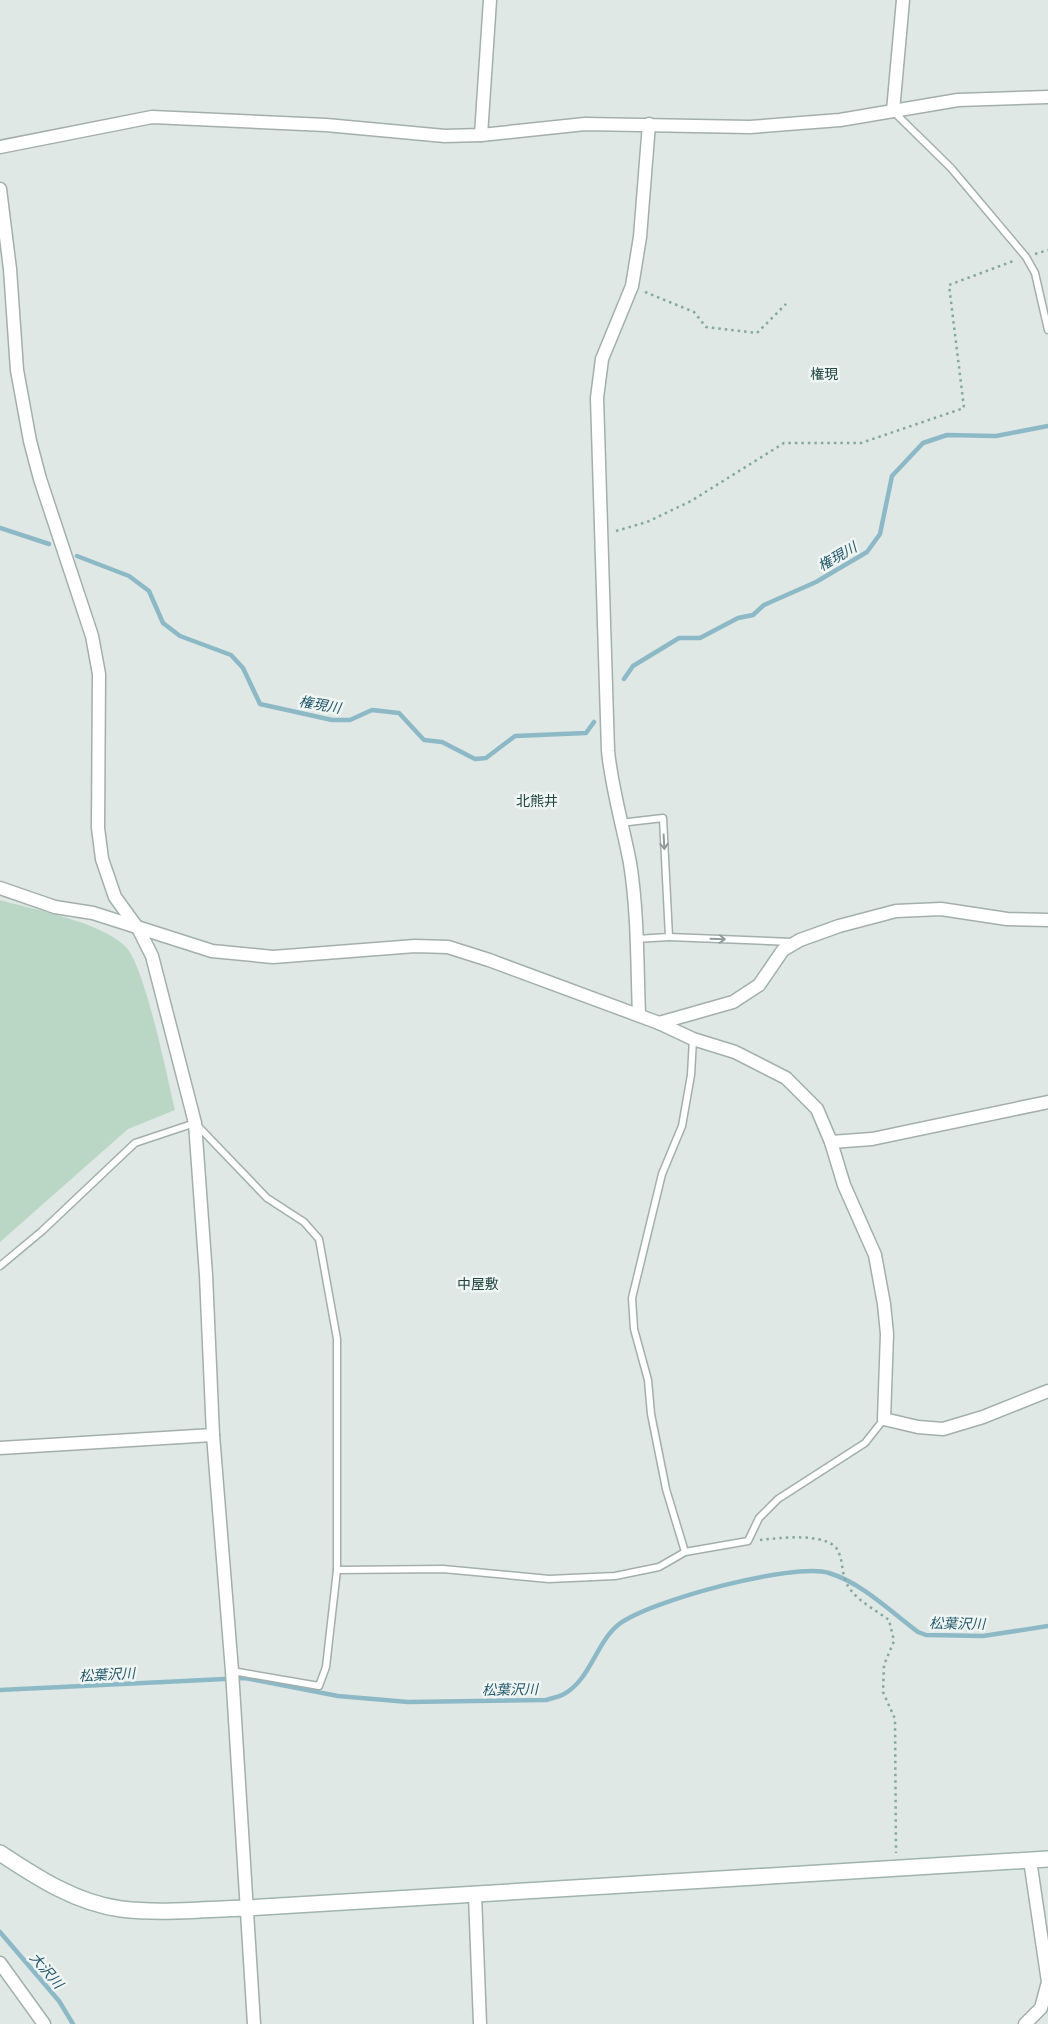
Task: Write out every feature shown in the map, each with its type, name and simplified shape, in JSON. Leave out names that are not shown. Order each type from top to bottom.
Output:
[{"type":"street","points":[[482,135],[490,0]]},
{"type":"street","points":[[893,111],[903,0]]},
{"type":"street","points":[[0,147],[152,117],[326,125],[445,136],[482,135],[585,124],[750,127],[840,120],[958,100],[1048,97]]},
{"type":"street","points":[[639,1015],[636,939],[630,864],[612,785],[608,751],[597,398],[602,359],[632,286],[640,237],[649,124]]},
{"type":"street","points":[[0,189],[10,269],[17,370],[30,441],[40,479],[92,636],[99,674],[98,828],[102,860],[115,897],[139,930],[152,956],[195,1123],[206,1275],[213,1435],[232,1671],[254,2024]]},
{"type":"street","points":[[0,888],[55,908],[93,913],[139,930],[212,951],[273,957],[415,946],[448,947],[489,960],[639,1015],[693,1039],[735,1052],[786,1078],[817,1109],[831,1142],[844,1185],[875,1255],[877,1265],[887,1334],[884,1419],[918,1428],[943,1429],[992,1414],[1048,1391]]},
{"type":"street","points":[[659,1023],[733,1002],[759,985],[783,950],[795,943],[839,926],[896,911],[941,909],[1007,919],[1048,920]]},
{"type":"street","points":[[831,1142],[872,1139],[1048,1102]]},
{"type":"street","points":[[0,1448],[213,1435]]},
{"type":"street","points":[[0,1853],[36,1877],[65,1892],[118,1908],[139,1911],[247,1908],[475,1895],[1048,1859]]},
{"type":"street","points":[[1025,2024],[1041,2008],[1048,1982],[1030,1860]]},
{"type":"street","points":[[475,1895],[480,2024]]},
{"type":"street","points":[[0,1962],[44,2024]]},
{"type":"lane","points":[[893,111],[951,168],[1026,257],[1035,273],[1048,330]]},
{"type":"lane","points":[[620,823],[663,818],[669,937]]},
{"type":"lane","points":[[636,939],[669,937],[795,943]]},
{"type":"lane","points":[[685,1552],[666,1489],[651,1414],[648,1380],[634,1329],[632,1298],[662,1174],[682,1126],[691,1075],[693,1039]]},
{"type":"lane","points":[[0,1266],[42,1231],[136,1143],[195,1123],[267,1198],[304,1222],[319,1239],[337,1339],[337,1570],[326,1667],[319,1686],[232,1671]]},
{"type":"lane","points":[[337,1570],[443,1569],[549,1579],[615,1576],[659,1567],[685,1552],[748,1541],[759,1518],[778,1499],[865,1443],[884,1419]]},
{"type":"path","points":[[601,535],[647,522],[691,501],[784,443],[861,443],[964,408],[949,285],[1026,257]]},
{"type":"path","points":[[632,286],[694,312],[706,327],[757,333],[786,304]]},
{"type":"path","points":[[748,1541],[797,1537],[829,1542],[839,1552],[842,1575],[850,1591],[890,1620],[894,1641],[884,1665],[883,1692],[895,1719],[897,1869]]},
{"type":"green space","points":[[0,900],[83,923],[113,937],[125,946],[133,957],[148,998],[175,1110],[128,1129],[0,1242]]},
{"type":"waterway","name":"権現川","points":[[624,679],[633,666],[679,638],[700,638],[738,618],[753,615],[764,605],[816,582],[867,552],[880,534],[892,476],[923,443],[947,435],[996,436],[1048,426]]},
{"type":"waterway","name":"権現川","points":[[0,528],[49,544]]},
{"type":"waterway","name":"権現川","points":[[77,556],[129,576],[149,591],[163,623],[180,636],[231,655],[243,668],[260,704],[332,720],[350,720],[372,710],[399,713],[424,740],[442,742],[475,759],[486,758],[515,736],[586,733],[594,722]]},
{"type":"waterway","name":"松葉沢川","points":[[0,1690],[245,1678],[338,1696],[408,1702],[546,1700],[562,1695],[573,1688],[587,1671],[610,1633],[618,1625],[634,1615],[688,1595],[721,1586],[754,1578],[811,1571],[829,1573],[853,1583],[918,1632],[926,1635],[983,1636],[1048,1626]]},
{"type":"waterway","name":"大沢川","points":[[0,1932],[59,2001],[73,2024]]},
{"type":"district","name":"権現","points":[[824,373]]},
{"type":"district","name":"北熊井","points":[[537,800]]},
{"type":"district","name":"中屋敷","points":[[478,1283]]}]
